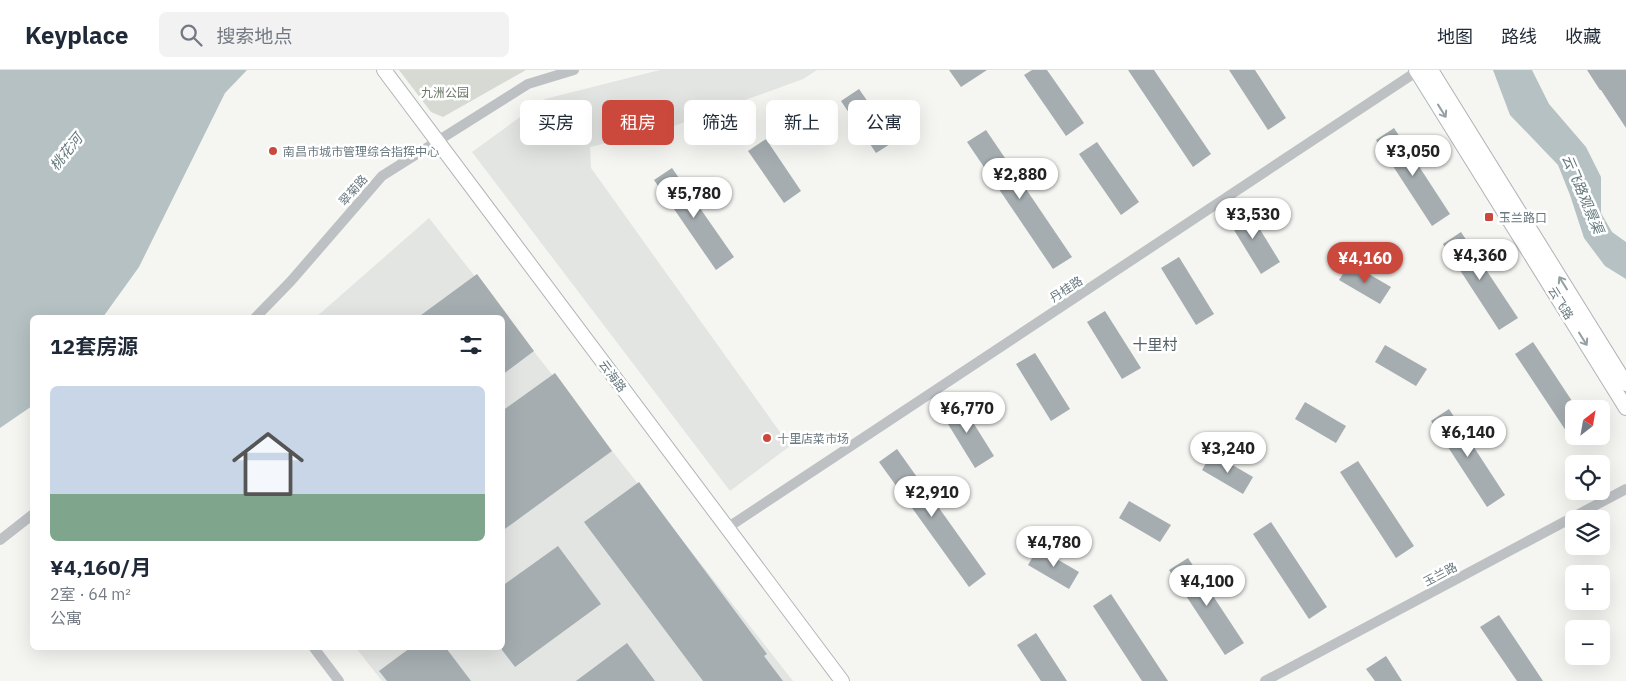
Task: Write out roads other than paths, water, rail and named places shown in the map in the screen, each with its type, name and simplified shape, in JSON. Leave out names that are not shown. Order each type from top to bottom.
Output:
[{"type":"street","name":"云海路","points":[[384,70],[842,681]]},
{"type":"street","name":"翠菊路","points":[[258,315],[291,282],[382,176],[528,84],[574,70]]},
{"type":"street","name":"云飞路","points":[[1421,70],[1626,384]]},
{"type":"street","name":"云飞路","points":[[1421,70],[1626,408]]},
{"type":"street","name":"丹桂路","points":[[727,528],[1421,70]]},
{"type":"street","name":"玉兰路","points":[[1265,681],[1626,489]]},
{"type":"street","points":[[0,540],[30,517]]},
{"type":"street","points":[[316,650],[339,681]]},
{"type":"water","name":"桃花河","points":[[0,70],[247,70],[225,93],[139,267],[104,315],[30,315],[30,407],[0,428]]},
{"type":"water","name":"云飞路观景渠","points":[[1493,70],[1532,70],[1549,104],[1586,147],[1601,177],[1601,213],[1612,232],[1626,242],[1626,279],[1605,266],[1584,238],[1558,165],[1510,115]]},
{"type":"place","name":"南昌市城市管理综合指挥中心","points":[[273,151]]},
{"type":"place","name":"玉兰路口","points":[[1489,217]]},
{"type":"place","name":"十里店菜市场","points":[[767,438]]},
{"type":"district","name":"十里村","points":[[1155,344]]},
{"type":"park label","name":"九洲公园","points":[[445,92]]}]
